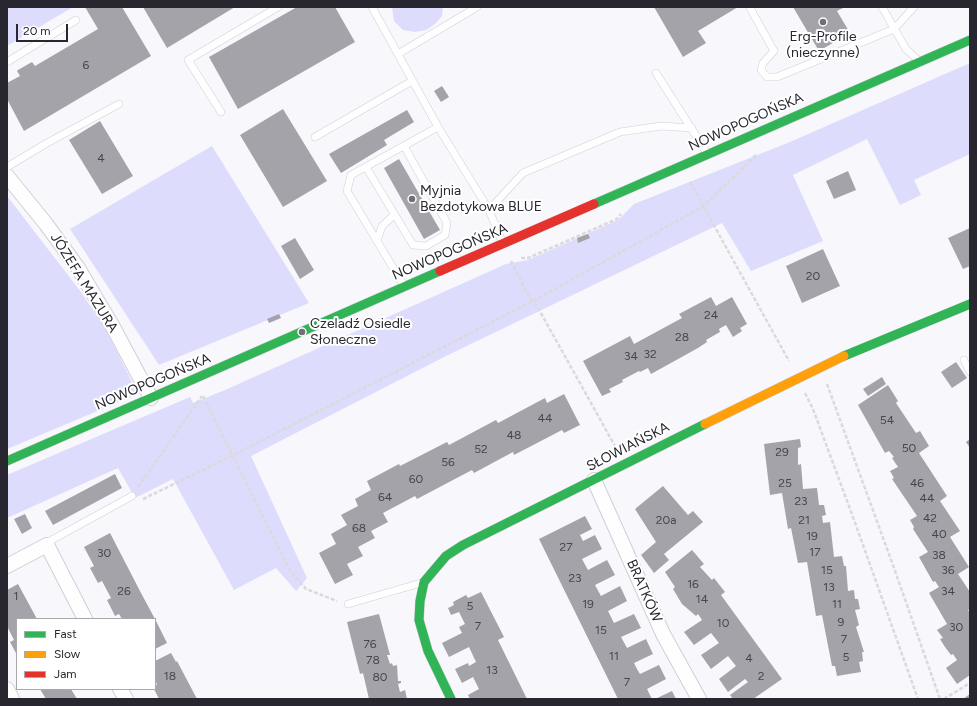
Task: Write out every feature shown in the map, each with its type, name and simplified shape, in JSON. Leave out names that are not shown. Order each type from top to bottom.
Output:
[{"type":"street","name":"NOWOPOGOŃSKA","points":[[7,461],[404,286],[970,40]]},
{"type":"street","name":"JÓZEFA MAZURA","points":[[7,176],[46,224],[78,268],[114,327],[151,398]]},
{"type":"street","name":"SŁOWIAŃSKA","points":[[424,582],[446,556],[464,545],[798,376],[852,352],[970,304]]},
{"type":"street","name":"BRATKÓW","points":[[594,480],[663,634],[700,699]]},
{"type":"street","points":[[7,566],[47,545],[84,618]]},
{"type":"street","points":[[424,582],[419,620],[422,634],[428,651],[451,699]]},
{"type":"street","points":[[7,689],[12,699]]},
{"type":"street","points":[[121,690],[126,699]]},
{"type":"lane","points":[[221,112],[188,60],[278,7]]},
{"type":"lane","points":[[372,7],[438,127],[489,210],[503,244]]},
{"type":"lane","points":[[398,54],[477,7]]},
{"type":"lane","points":[[882,7],[906,48],[920,62]]},
{"type":"lane","points":[[750,8],[774,51],[763,62],[761,70],[767,77],[777,77],[894,29],[914,7]]},
{"type":"lane","points":[[7,62],[76,20]]},
{"type":"lane","points":[[656,72],[708,154]]},
{"type":"lane","points":[[315,137],[412,80]]},
{"type":"lane","points":[[7,167],[118,104]]},
{"type":"lane","points":[[489,210],[522,173],[620,132],[661,126],[692,128]]},
{"type":"lane","points":[[404,286],[347,191],[351,175],[438,127]]},
{"type":"lane","points":[[366,167],[412,245],[426,246],[445,235],[447,223],[404,146]]},
{"type":"lane","points":[[377,241],[382,226],[394,215]]},
{"type":"lane","points":[[964,360],[970,372]]},
{"type":"lane","points":[[47,545],[48,542],[132,496]]},
{"type":"lane","points":[[348,604],[424,582]]},
{"type":"path","points":[[136,502],[232,456],[533,301],[704,206],[761,151]]},
{"type":"path","points":[[687,178],[798,376]]},
{"type":"path","points":[[503,244],[528,295],[533,301],[624,464]]},
{"type":"path","points":[[544,251],[547,247]]},
{"type":"path","points":[[822,384],[826,382],[829,377]]},
{"type":"path","points":[[826,382],[940,699]]},
{"type":"path","points":[[800,391],[805,392],[812,389]]},
{"type":"path","points":[[805,392],[813,409],[853,517],[918,699]]},
{"type":"path","points":[[132,496],[202,396],[208,393]]},
{"type":"path","points":[[202,396],[286,563],[296,578],[306,589],[318,595],[348,604]]},
{"type":"path","points":[[944,699],[970,683]]},
{"type":"shaded area","points":[[7,7],[73,7],[7,46]]},
{"type":"shaded area","points":[[392,7],[443,7],[442,16],[435,24],[426,30],[415,32],[403,30],[394,21]]},
{"type":"shaded area","points":[[970,63],[970,154],[914,180],[921,195],[900,205],[867,139],[793,175],[823,241],[751,271],[722,223],[446,356],[251,456],[307,578],[296,591],[276,568],[234,590],[173,479],[135,498],[118,468],[7,518],[7,475],[190,397],[193,403],[225,390],[506,264],[528,260],[618,220],[634,204],[790,142]]},
{"type":"shaded area","points":[[212,146],[309,303],[159,365],[70,229]]},
{"type":"shaded area","points":[[7,196],[81,292],[106,330],[138,394],[7,449]]},
{"type":"building","points":[[85,7],[122,7],[151,56],[24,131],[7,99],[7,83],[20,76],[17,71],[18,70],[32,62],[35,66],[98,29]]},
{"type":"building","points":[[143,7],[235,7],[167,48]]},
{"type":"building","points":[[297,7],[335,7],[355,42],[238,109],[209,57]]},
{"type":"building","points":[[654,7],[738,7],[698,31],[706,43],[683,57]]},
{"type":"building","name":"Erg-Profile (nieczynne)","points":[[793,7],[845,7],[837,11],[850,33],[819,51]]},
{"type":"building","points":[[442,86],[449,97],[441,102],[434,91]]},
{"type":"building","points":[[283,109],[327,181],[283,207],[240,135]]},
{"type":"building","points":[[407,110],[414,122],[384,140],[387,145],[341,173],[329,154]]},
{"type":"building","points":[[100,121],[133,176],[102,194],[69,140]]},
{"type":"building","name":"Myjnia Bezdotykowa BLUE","points":[[399,159],[440,230],[424,239],[384,168]]},
{"type":"building","points":[[848,171],[856,190],[834,199],[826,181]]},
{"type":"building","points":[[970,228],[970,266],[963,269],[948,238]]},
{"type":"building","points":[[588,234],[590,238],[578,243],[577,238]]},
{"type":"building","points":[[295,238],[314,270],[300,279],[281,246]]},
{"type":"building","points":[[823,249],[840,286],[802,303],[786,266]]},
{"type":"building","points":[[711,297],[716,306],[732,297],[747,324],[740,328],[742,331],[733,337],[726,325],[719,329],[720,332],[706,340],[707,342],[698,348],[651,374],[648,368],[640,372],[639,371],[622,380],[623,382],[609,389],[611,392],[602,396],[583,361],[630,336],[634,344],[682,318],[679,314]]},
{"type":"building","points":[[279,314],[281,318],[269,323],[267,319]]},
{"type":"building","points":[[956,362],[967,378],[952,388],[941,372]]},
{"type":"building","points":[[882,377],[886,384],[868,396],[863,389]]},
{"type":"building","points":[[888,385],[898,401],[896,403],[916,433],[920,431],[929,446],[919,453],[947,496],[940,501],[960,531],[950,537],[969,567],[958,574],[970,592],[970,609],[968,610],[970,613],[970,675],[957,684],[946,668],[957,660],[945,647],[940,639],[943,638],[937,630],[947,624],[929,593],[939,587],[935,581],[933,582],[919,557],[928,552],[913,529],[914,527],[910,520],[917,516],[892,479],[894,478],[890,471],[898,467],[892,458],[894,457],[889,451],[885,453],[858,405]]},
{"type":"building","points":[[564,394],[580,425],[564,433],[562,430],[514,455],[513,452],[474,473],[472,470],[417,499],[415,496],[383,513],[388,522],[371,531],[375,538],[358,547],[363,556],[347,564],[353,575],[335,584],[319,553],[336,544],[331,534],[347,525],[341,515],[358,506],[355,499],[371,490],[367,481],[399,464],[400,466],[447,442],[449,445],[496,420],[498,423],[545,398],[547,403]]},
{"type":"building","points":[[800,439],[801,447],[798,448],[798,465],[801,464],[803,489],[817,488],[819,505],[824,505],[826,515],[822,516],[823,523],[830,522],[834,557],[842,556],[844,566],[846,566],[848,591],[854,590],[855,599],[858,599],[860,609],[855,610],[859,625],[856,627],[864,652],[862,652],[863,661],[859,662],[861,672],[837,676],[835,666],[832,666],[822,615],[816,616],[807,562],[798,563],[791,528],[788,529],[782,493],[770,495],[764,444]]},
{"type":"building","points":[[970,439],[970,448],[966,442]]},
{"type":"building","points":[[115,474],[122,488],[53,525],[45,511]]},
{"type":"building","points":[[663,486],[688,515],[693,511],[703,522],[664,554],[669,560],[654,573],[641,555],[656,542],[635,509]]},
{"type":"building","points":[[25,514],[32,528],[22,534],[14,519]]},
{"type":"building","points":[[585,516],[592,529],[580,535],[583,541],[595,535],[602,549],[582,559],[588,570],[607,560],[615,575],[595,585],[601,596],[620,586],[627,601],[608,611],[614,623],[634,614],[641,628],[621,637],[627,648],[646,639],[653,654],[634,663],[637,669],[640,674],[659,665],[666,679],[647,689],[652,699],[618,699],[539,539]]},
{"type":"building","points":[[110,533],[154,618],[121,618],[119,614],[115,616],[107,600],[111,598],[102,581],[98,583],[90,568],[94,566],[84,547]]},
{"type":"building","points":[[692,550],[704,564],[700,567],[712,580],[714,578],[725,592],[721,595],[782,679],[753,699],[733,699],[730,695],[748,682],[745,679],[728,692],[719,679],[736,666],[728,656],[711,669],[701,655],[719,643],[711,633],[694,645],[684,632],[702,620],[698,614],[696,616],[682,604],[673,589],[675,587],[665,572]]},
{"type":"building","points":[[18,584],[36,618],[16,618],[16,653],[10,642],[14,640],[7,626],[7,590]]},
{"type":"building","points":[[481,592],[504,637],[498,640],[527,699],[470,699],[468,695],[479,689],[473,677],[462,683],[455,669],[468,663],[469,666],[476,662],[469,647],[449,657],[442,643],[462,633],[459,627],[465,624],[459,612],[451,615],[448,608],[454,605],[453,602],[466,595],[468,598]]},
{"type":"building","points":[[379,614],[390,655],[387,655],[390,664],[392,663],[393,666],[397,665],[398,681],[401,681],[401,683],[398,684],[400,692],[405,690],[407,699],[369,699],[363,673],[360,674],[347,622]]},
{"type":"building","points":[[156,621],[167,643],[156,648]]},
{"type":"building","points":[[171,653],[176,662],[177,661],[197,699],[159,699],[154,690],[156,690],[157,684],[156,660]]},
{"type":"building","points":[[41,690],[72,690],[77,699],[46,699]]},
{"type":"building","points":[[672,691],[676,699],[655,699]]},
{"type":"building","points":[[970,694],[970,699],[963,699]]},
{"type":"traffic: fast","points":[[594,204],[970,40]]},
{"type":"traffic: fast","points":[[7,461],[440,271]]},
{"type":"traffic: fast","points":[[844,356],[970,304]]},
{"type":"traffic: fast","points":[[451,699],[428,651],[419,620],[420,601],[424,582],[446,556],[463,545],[705,424]]},
{"type":"traffic: slow","points":[[705,424],[844,356]]},
{"type":"traffic: jam","points":[[440,271],[594,204]]},
{"type":"place","name":"Erg-Profile (nieczynne)","points":[[823,22]]},
{"type":"place","name":"Myjnia Bezdotykowa BLUE","points":[[412,199]]},
{"type":"place","name":"Czeladź Osiedle Słoneczne","points":[[302,332]]}]
